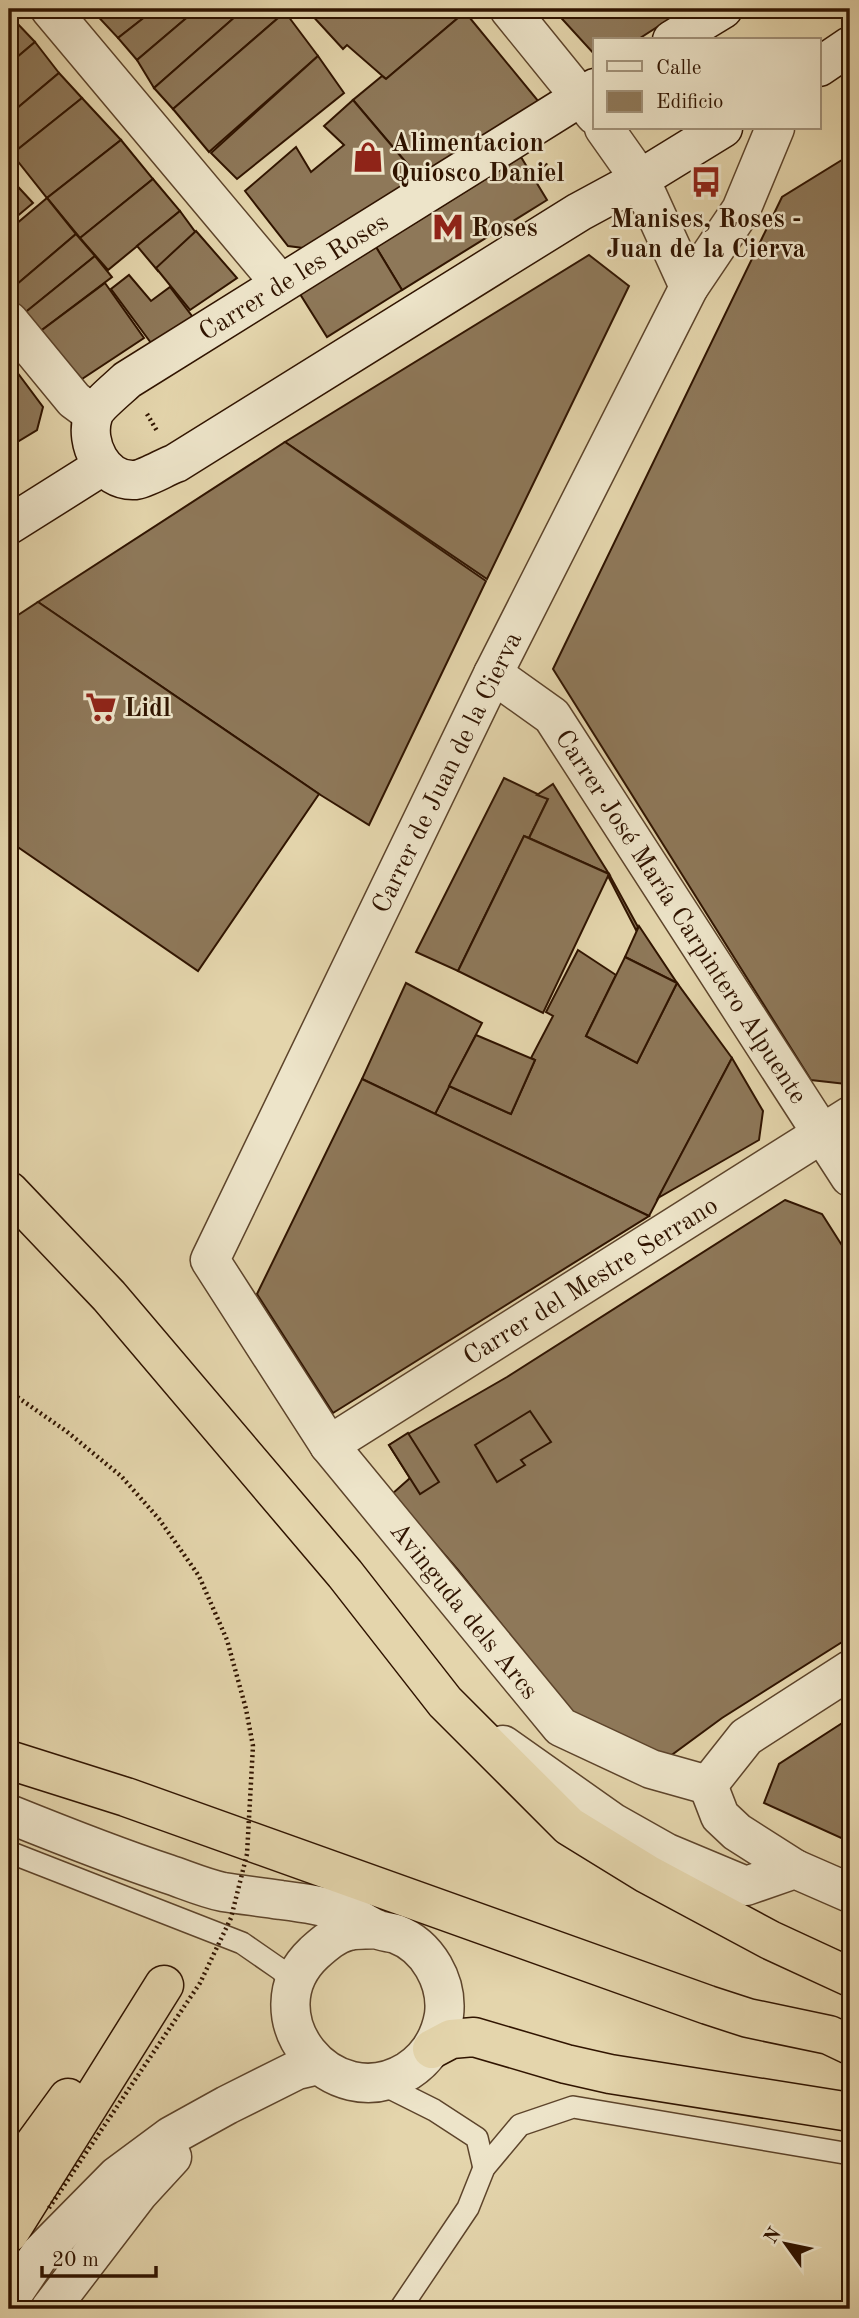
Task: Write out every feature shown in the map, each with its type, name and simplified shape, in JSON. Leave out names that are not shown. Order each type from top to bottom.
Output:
[{"type":"highway","points":[[9,1191],[109,1296],[345,1574],[445,1702],[569,1826],[647,1874],[770,1940],[850,1977]]},
{"type":"highway","points":[[9,1760],[127,1797],[708,2006],[840,2040]]},
{"type":"highway","points":[[9,2233],[30,2195],[164,1985]]},
{"type":"highway","points":[[425,2057],[451,2039],[474,2037],[610,2074],[850,2112]]},
{"type":"street","points":[[50,9],[280,283]]},
{"type":"street","points":[[509,9],[590,100]]},
{"type":"street","points":[[676,38],[723,9]]},
{"type":"street","points":[[820,66],[850,46]]},
{"type":"street","name":"Carrer de les Roses","points":[[93,414],[127,380],[280,283],[523,132],[590,100]]},
{"type":"street","points":[[605,130],[640,179],[689,287]]},
{"type":"street","points":[[9,321],[74,400],[93,414],[91,436],[101,467],[115,475],[135,480],[176,463],[579,212],[640,179],[720,130]]},
{"type":"street","name":"Carrer de Juan de la Cierva","points":[[210,1259],[493,674],[689,287],[741,210],[774,130]]},
{"type":"street","points":[[9,525],[101,467]]},
{"type":"street","name":"Carrer José María Carpintero Alpuente","points":[[493,674],[552,716],[836,1125],[850,1177]]},
{"type":"street","name":"Carrer del Mestre Serrano","points":[[329,1445],[836,1125]]},
{"type":"street","name":"Avinguda dels Arcs","points":[[210,1259],[329,1445],[561,1727],[651,1769],[708,1785]]},
{"type":"street","points":[[850,1670],[746,1737],[708,1785],[720,1816],[737,1832],[795,1869],[850,1893]]},
{"type":"street","points":[[445,1702],[602,1815],[667,1853],[746,1886],[795,1869]]},
{"type":"street","points":[[9,1814],[121,1858],[221,1891],[323,1906],[351,1915],[417,1946],[432,1963],[442,1984],[445,2006],[442,2028],[425,2057],[399,2077],[378,2082],[357,2082],[336,2077],[318,2066],[304,2048],[294,2028],[291,2006],[294,1984],[306,1960],[325,1942],[349,1931],[376,1929]]},
{"type":"street","points":[[9,2300],[40,2254],[117,2176],[171,2136],[227,2105],[297,2070],[318,2066]]},
{"type":"street","points":[[55,2303],[138,2194],[178,2151],[227,2105]]},
{"type":"lane","points":[[9,1852],[242,1943],[281,1970],[294,1984]]},
{"type":"lane","points":[[425,2057],[421,2088],[434,2110]]},
{"type":"lane","points":[[378,2082],[434,2110],[477,2137],[484,2168]]},
{"type":"lane","points":[[400,2309],[468,2208],[484,2168],[520,2125],[573,2107],[850,2154]]},
{"type":"path","points":[[523,132],[579,212]]},
{"type":"path","points":[[127,380],[176,463]]},
{"type":"path","points":[[11,1393],[66,1431],[121,1476],[159,1519],[199,1576],[227,1640],[253,1746],[247,1854],[231,1918],[200,1983],[30,2195]]},
{"type":"building","points":[[91,9],[155,9],[118,38]]},
{"type":"building","points":[[155,9],[197,9],[137,60],[118,38]]},
{"type":"building","points":[[197,9],[244,9],[154,88],[137,60]]},
{"type":"building","points":[[244,9],[281,9],[285,12],[173,109],[154,88]]},
{"type":"building","points":[[312,9],[462,9],[465,12],[386,79],[347,45],[343,49],[309,12]]},
{"type":"building","points":[[553,9],[685,9],[640,38],[593,38],[593,53]]},
{"type":"building","points":[[285,12],[318,56],[209,152],[173,109]]},
{"type":"building","points":[[465,12],[539,102],[420,179],[353,100],[382,76],[386,79]]},
{"type":"building","points":[[15,21],[35,42],[9,64],[9,25]]},
{"type":"building","points":[[35,42],[59,73],[9,115],[9,64]]},
{"type":"building","points":[[318,56],[344,93],[237,179],[211,153]]},
{"type":"building","points":[[59,73],[82,98],[12,154],[9,149],[9,115]]},
{"type":"building","points":[[82,98],[121,140],[47,198],[12,154]]},
{"type":"building","points":[[353,100],[420,179],[311,249],[288,246],[245,191],[296,147],[311,172],[344,145],[324,126]]},
{"type":"building","points":[[121,140],[153,179],[80,238],[47,198]]},
{"type":"building","points":[[850,155],[850,1082],[846,1084],[811,1080],[553,669],[782,197]]},
{"type":"building","points":[[521,157],[547,200],[402,290],[376,247]]},
{"type":"building","points":[[9,177],[33,203],[9,223]]},
{"type":"building","points":[[153,179],[180,211],[108,270],[80,238]]},
{"type":"building","points":[[47,198],[76,234],[9,291],[9,230]]},
{"type":"building","points":[[180,211],[196,233],[158,271],[137,246]]},
{"type":"building","points":[[196,231],[237,278],[190,310],[156,268]]},
{"type":"building","points":[[76,234],[95,256],[22,315],[9,300],[9,291]]},
{"type":"building","points":[[376,247],[402,290],[327,337],[300,294]]},
{"type":"building","points":[[589,255],[629,286],[487,579],[285,442]]},
{"type":"building","points":[[95,256],[112,277],[38,333],[22,315]]},
{"type":"building","points":[[129,275],[151,301],[170,287],[195,320],[154,347],[111,289]]},
{"type":"building","points":[[105,283],[144,338],[82,379],[38,333]]},
{"type":"building","points":[[11,364],[43,407],[37,430],[9,447],[9,366]]},
{"type":"building","points":[[285,442],[486,581],[369,825],[319,794],[38,602]]},
{"type":"building","name":"Lidl","points":[[38,602],[319,794],[198,971],[9,841],[9,621]]},
{"type":"building","points":[[504,778],[548,799],[529,838],[524,836],[458,971],[416,952]]},
{"type":"building","points":[[553,784],[609,874],[529,838],[548,799],[537,795]]},
{"type":"building","points":[[524,836],[609,874],[543,1013],[458,971]]},
{"type":"building","points":[[609,874],[638,927],[636,930],[608,876]]},
{"type":"building","points":[[639,926],[677,983],[625,957]]},
{"type":"building","points":[[578,950],[616,975],[586,1036],[637,1063],[677,983],[732,1058],[649,1216],[435,1114],[449,1086],[511,1114],[535,1060],[531,1058],[553,1016],[546,1012]]},
{"type":"building","points":[[625,957],[677,983],[637,1063],[586,1036]]},
{"type":"building","points":[[406,983],[482,1023],[435,1114],[362,1079]]},
{"type":"building","points":[[476,1035],[535,1060],[511,1114],[449,1086]]},
{"type":"building","points":[[732,1058],[763,1111],[759,1140],[658,1198]]},
{"type":"building","points":[[362,1079],[649,1216],[333,1413],[257,1294]]},
{"type":"building","points":[[785,1200],[822,1214],[850,1258],[850,1637],[722,1718],[662,1762],[583,1726],[458,1570],[392,1494],[410,1478],[389,1445],[507,1377]]},
{"type":"building","points":[[530,1411],[551,1442],[521,1460],[525,1465],[497,1482],[475,1445]]},
{"type":"building","points":[[408,1433],[439,1482],[420,1494],[389,1445]]},
{"type":"building","points":[[850,1718],[850,1842],[764,1803],[779,1764]]},
{"type":"building","points":[[120,2303],[122,2309],[105,2309]]},
{"type":"place","name":"Alimentacion Quiosco Daniel","points":[[368,157]]},
{"type":"place","name":"Manises, Roses - Juan de la Cierva","points":[[706,182]]},
{"type":"place","name":"Roses","points":[[448,227]]},
{"type":"place","name":"Lidl","points":[[101,707]]}]
